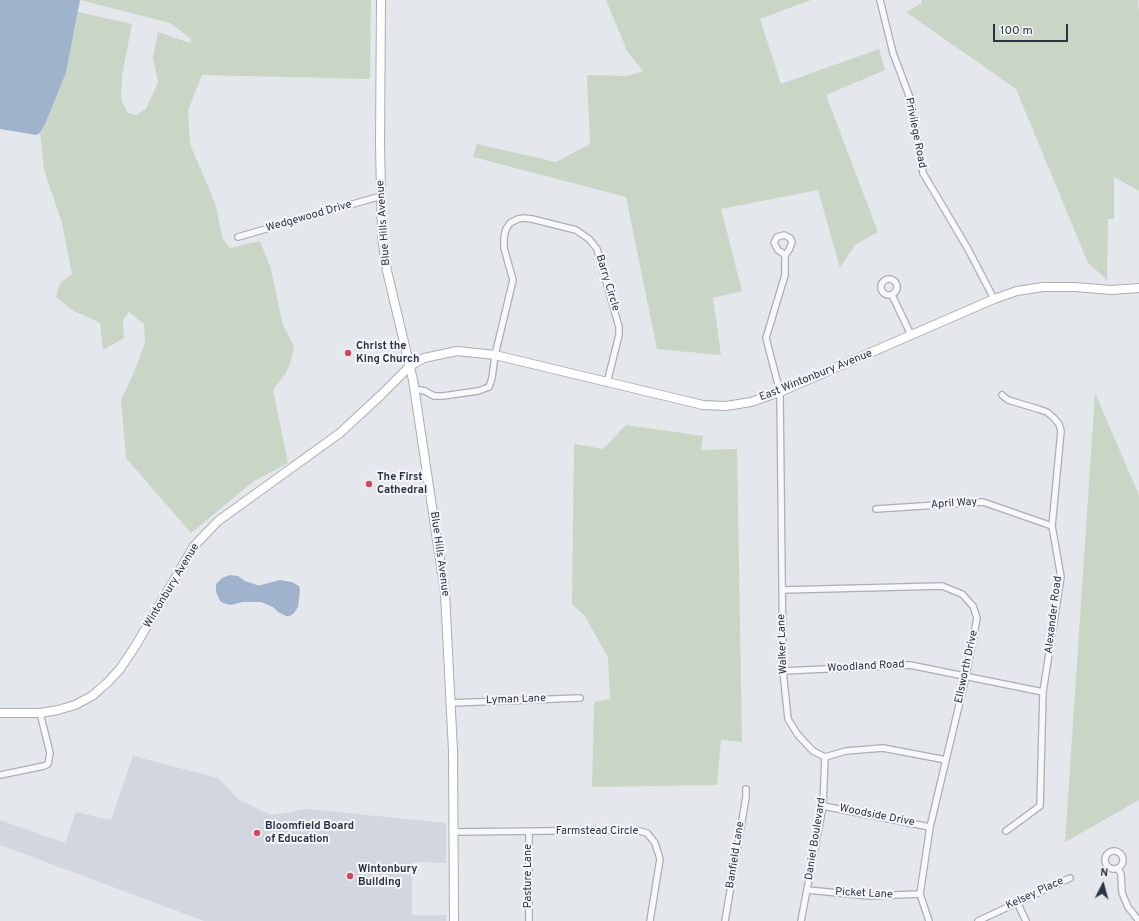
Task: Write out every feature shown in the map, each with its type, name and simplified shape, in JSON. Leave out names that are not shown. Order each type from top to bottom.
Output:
[{"type":"main road","name":"Blue Hills Avenue","points":[[381,0],[382,237],[387,271],[415,389],[445,593],[453,751],[454,921]]},
{"type":"main road","name":"East Wintonbury Avenue","points":[[410,366],[424,358],[453,351],[495,355],[703,405],[726,406],[751,402],[780,392],[994,299],[1017,291],[1043,287],[1075,287],[1111,290],[1139,288]]},
{"type":"main road","name":"Wintonbury Avenue","points":[[0,713],[40,713],[58,710],[75,705],[92,696],[120,669],[136,645],[194,546],[218,521],[340,433],[410,366]]},
{"type":"street","name":"Privilege Road","points":[[880,0],[893,53],[910,98],[923,172],[968,249],[994,299]]},
{"type":"street","name":"Wedgewood Drive","points":[[238,237],[381,196]]},
{"type":"street","name":"Barry Circle","points":[[415,389],[437,396],[485,390],[488,387],[491,382],[495,355],[513,281],[513,276],[503,244],[504,236],[507,227],[515,220],[524,218],[564,226],[580,232],[596,247],[618,320],[619,336],[608,383]]},
{"type":"street","name":"Walker Lane","points":[[785,255],[785,275],[766,338],[780,392],[783,671],[788,719],[798,735],[813,751],[825,757]]},
{"type":"street","points":[[892,295],[911,335]]},
{"type":"street","name":"Alexander Road","points":[[1002,395],[1008,400],[1047,412],[1059,424],[1061,431],[1052,526],[1061,577],[1043,692],[1040,806],[1006,831]]},
{"type":"street","name":"April Way","points":[[876,508],[983,502],[1052,526]]},
{"type":"street","name":"Ellsworth Drive","points":[[782,590],[942,586],[962,594],[973,606],[977,618],[966,676],[930,827],[920,894],[929,921]]},
{"type":"street","name":"Woodland Road","points":[[783,671],[910,665],[1043,692]]},
{"type":"street","name":"Lyman Lane","points":[[451,703],[580,698]]},
{"type":"street","points":[[0,775],[48,764],[50,753],[40,713]]},
{"type":"street","points":[[825,757],[846,751],[883,748],[946,760]]},
{"type":"street","name":"Daniel Boulevard","points":[[801,921],[823,806],[825,757]]},
{"type":"street","name":"Banfield Lane","points":[[726,921],[746,790]]},
{"type":"street","name":"Woodside Drive","points":[[823,806],[930,827]]},
{"type":"street","name":"Farmstead Circle","points":[[453,832],[636,830],[647,832],[655,843],[660,859],[650,921]]},
{"type":"street","name":"Pasture Lane","points":[[529,832],[529,921]]},
{"type":"street","points":[[1118,868],[1121,874],[1122,893],[1128,907],[1139,921]]},
{"type":"street","name":"Kelsey Place","points":[[978,921],[1070,878]]},
{"type":"street","name":"Picket Lane","points":[[807,890],[870,896],[920,894]]},
{"type":"street","points":[[1017,902],[1026,921]]},
{"type":"shaded area","name":"Bloomfield Board of Education","points":[[133,756],[218,778],[239,800],[271,815],[308,809],[446,823],[446,863],[412,862],[412,915],[446,915],[446,921],[204,921],[0,845],[0,820],[65,843],[76,812],[111,820]]},
{"type":"green space","points":[[80,0],[371,0],[370,79],[202,75],[188,110],[190,144],[215,203],[223,239],[230,248],[260,241],[271,269],[283,325],[294,346],[291,361],[285,375],[273,389],[288,463],[254,481],[191,533],[126,458],[121,400],[145,343],[144,324],[129,312],[123,320],[124,338],[103,350],[100,323],[72,310],[56,297],[60,283],[72,274],[62,223],[44,170],[40,133],[66,73],[78,12],[132,24],[122,75],[121,100],[128,113],[136,115],[146,109],[158,82],[153,58],[158,32],[190,43],[191,39],[170,23]]},
{"type":"green space","points":[[606,0],[811,0],[760,19],[781,84],[879,49],[885,70],[826,95],[878,232],[855,245],[840,268],[818,190],[721,209],[742,291],[713,298],[721,355],[657,349],[626,197],[473,157],[477,144],[556,162],[590,144],[587,75],[628,76],[643,71],[627,51]]},
{"type":"green space","points":[[921,0],[1138,0],[1139,191],[1114,177],[1114,219],[1108,219],[1107,280],[1088,263],[1016,89],[906,12],[922,3]]},
{"type":"green space","points":[[1095,393],[1139,495],[1139,800],[1065,842]]},
{"type":"green space","points":[[626,425],[703,436],[701,450],[737,449],[742,742],[721,740],[717,785],[592,787],[594,702],[610,699],[608,658],[585,616],[572,604],[574,444],[603,449]]},
{"type":"water","points":[[0,0],[80,0],[66,73],[46,122],[40,133],[36,135],[0,129]]},
{"type":"water","points":[[230,575],[238,576],[245,581],[257,585],[280,580],[292,582],[299,586],[300,590],[298,607],[290,616],[286,616],[278,612],[273,607],[261,602],[243,602],[231,605],[223,603],[220,601],[216,592],[216,584],[222,578]]},
{"type":"place","name":"Christ the King Church","points":[[348,353]]},
{"type":"place","name":"The First Cathedral","points":[[369,484]]},
{"type":"place","name":"Bloomfield Board of Education","points":[[257,833]]},
{"type":"place","name":"Wintonbury Building","points":[[350,876]]}]
